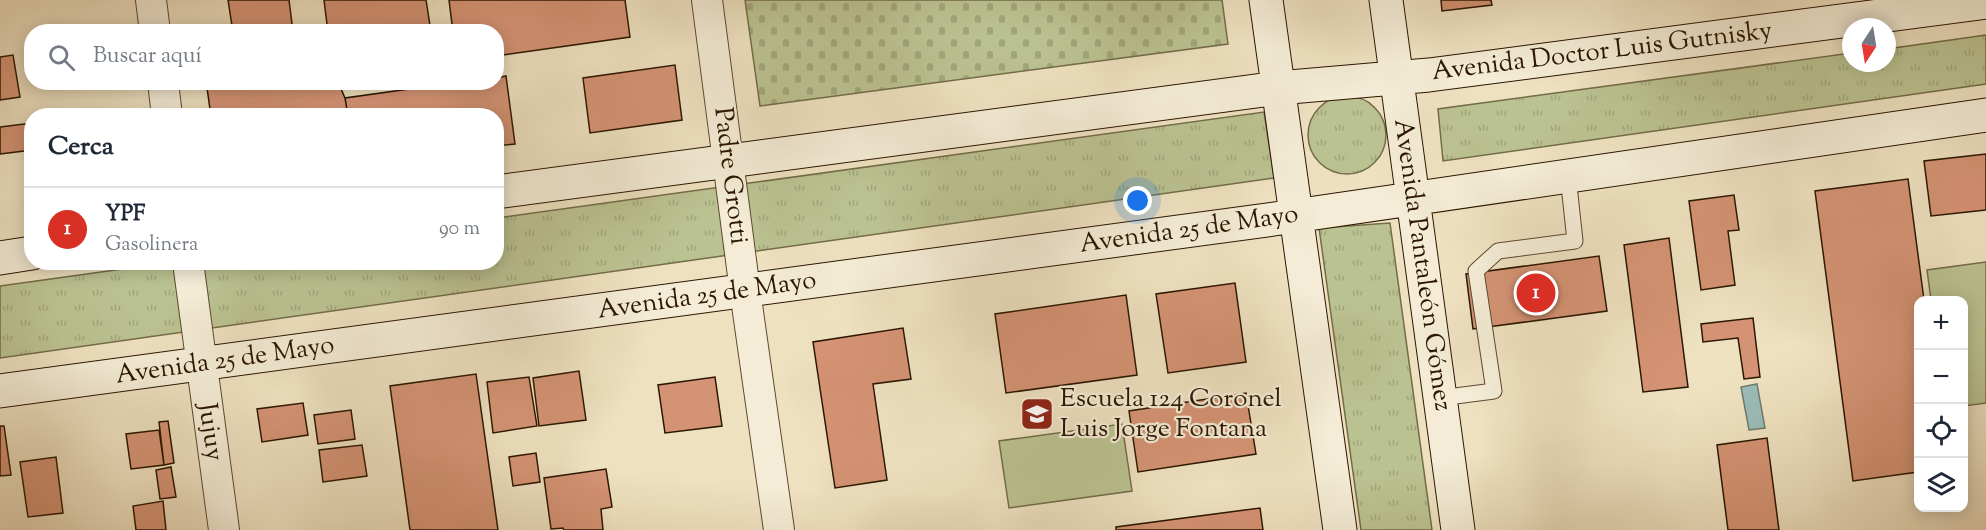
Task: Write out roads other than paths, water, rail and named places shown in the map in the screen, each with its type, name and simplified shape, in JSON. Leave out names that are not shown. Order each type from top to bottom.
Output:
[{"type":"main road","points":[[1266,0],[1340,530]]},
{"type":"main road","name":"Avenida Pantaleón Gómez","points":[[1386,0],[1458,530]]},
{"type":"main road","name":"Avenida Doctor Luis Gutnisky","points":[[1397,78],[1940,4],[1986,2]]},
{"type":"main road","points":[[504,191],[1278,87],[1397,78]]},
{"type":"main road","points":[[1414,199],[1986,115]]},
{"type":"main road","name":"Avenida 25 de Mayo","points":[[0,391],[1414,199]]},
{"type":"main road","points":[[0,258],[24,255]]},
{"type":"street","points":[[151,0],[154,24]]},
{"type":"street","name":"Padre Grotti","points":[[707,0],[779,530]]},
{"type":"street","points":[[164,90],[166,108]]},
{"type":"street","name":"Jujuy","points":[[189,270],[224,530]]},
{"type":"lane","points":[[1440,398],[1494,391],[1476,271],[1498,251],[1575,241],[1568,176]]},
{"type":"water","points":[[1757,384],[1765,428],[1749,430],[1741,387]]},
{"type":"place","name":"YPF","points":[[1536,293]]},
{"type":"place","name":"Escuela 124 Coronel Luis Jorge Fontana","points":[[1037,414]]}]
